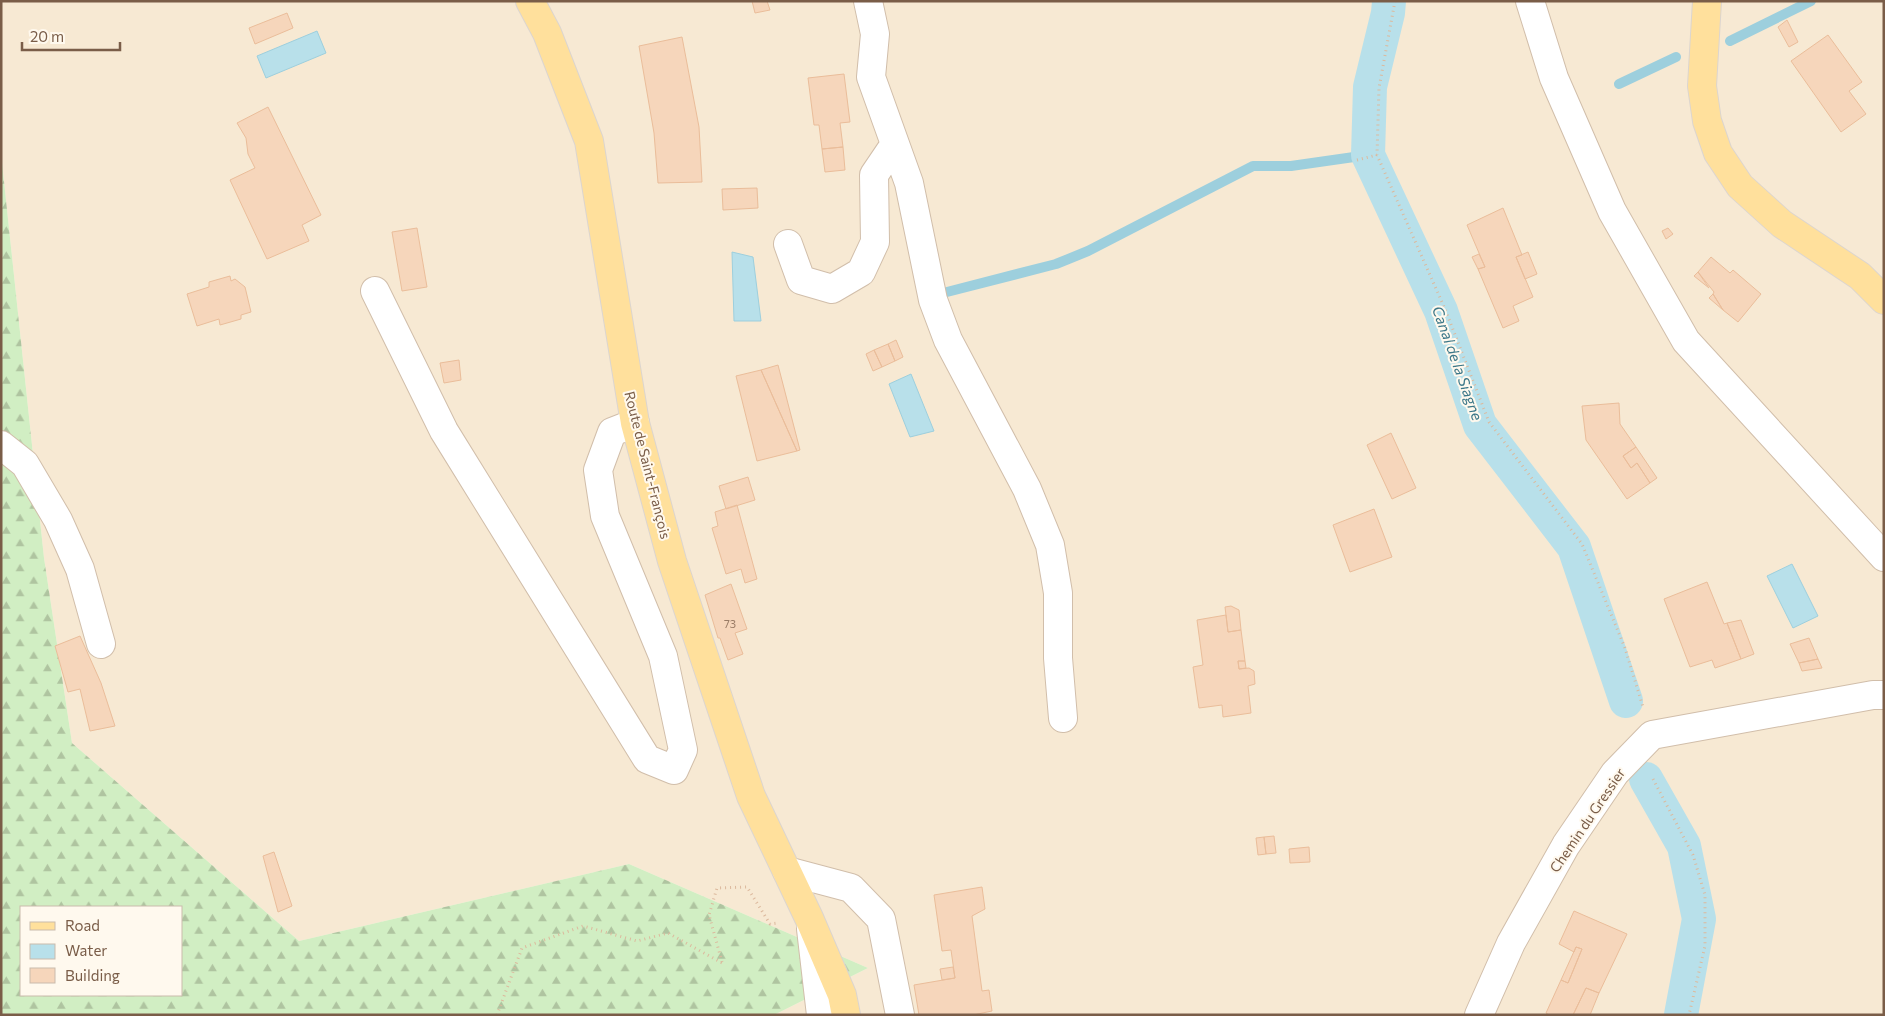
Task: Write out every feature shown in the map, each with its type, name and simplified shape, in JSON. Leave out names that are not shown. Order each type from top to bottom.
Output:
[{"type":"main road","name":"Route de Saint-François","points":[[530,1],[547,33],[589,141],[635,423],[672,561],[752,796],[809,918],[842,995],[846,1015]]},
{"type":"main road","points":[[1707,1],[1702,86],[1707,121],[1718,153],[1740,186],[1782,224],[1860,276],[1884,300]]},
{"type":"street","points":[[868,1],[875,34],[871,77],[909,183],[934,300],[948,340],[1027,489],[1050,545],[1058,593],[1058,658],[1064,718]]},
{"type":"street","points":[[1530,1],[1554,78],[1612,211],[1686,341],[1884,557]]},
{"type":"street","points":[[788,244],[801,280],[832,289],[860,272],[875,242],[874,174],[895,144]]},
{"type":"street","points":[[376,291],[444,431],[646,759],[674,770],[683,750],[663,656],[605,516],[598,470],[612,432],[635,423]]},
{"type":"street","points":[[1,445],[25,464],[58,520],[80,570],[101,644]]},
{"type":"street","points":[[1652,734],[1874,695],[1884,695]]},
{"type":"street","name":"Chemin du Gressier","points":[[1478,1015],[1511,943],[1566,845],[1615,773],[1652,734]]},
{"type":"street","points":[[787,871],[850,888],[881,919],[900,1015]]},
{"type":"street","points":[[809,918],[821,1015]]},
{"type":"path","points":[[1395,1],[1379,88],[1377,155],[1445,309],[1488,422],[1582,544],[1625,648],[1652,734],[1653,780],[1693,855],[1705,895],[1705,946],[1689,1015]]},
{"type":"path","points":[[1357,160],[1377,155]]},
{"type":"path","points":[[497,1015],[522,948],[583,926],[637,941],[668,933],[722,963],[709,915],[717,888],[747,887],[770,924],[809,918]]},
{"type":"shaded area","points":[[1,1],[1884,1],[1884,1015],[774,1015],[868,968],[629,864],[299,941],[72,743],[44,558],[1,153]]},
{"type":"green space","points":[[1,153],[44,558],[72,743],[299,941],[629,864],[868,968],[774,1015],[1,1015]]},
{"type":"water","points":[[317,31],[326,53],[266,78],[257,56]]},
{"type":"water","points":[[732,252],[753,257],[761,321],[734,321]]},
{"type":"water","points":[[911,374],[934,431],[910,437],[889,384]]},
{"type":"water","points":[[1792,564],[1818,616],[1793,628],[1767,576]]},
{"type":"building","points":[[752,1],[767,1],[770,10],[755,13]]},
{"type":"building","points":[[287,13],[293,28],[255,44],[249,28]]},
{"type":"building","points":[[1787,20],[1798,42],[1789,47],[1778,27]]},
{"type":"building","points":[[1828,35],[1862,82],[1849,91],[1866,114],[1841,132],[1791,61]]},
{"type":"building","points":[[682,37],[699,127],[702,182],[658,183],[654,133],[639,46]]},
{"type":"building","points":[[844,74],[850,122],[840,123],[843,147],[822,149],[819,125],[814,125],[808,78]]},
{"type":"building","points":[[268,107],[321,215],[302,225],[309,241],[267,259],[230,180],[255,168],[248,154],[246,138],[237,123]]},
{"type":"building","points":[[843,147],[845,170],[825,172],[822,149]]},
{"type":"building","points":[[757,188],[758,208],[723,210],[722,189]]},
{"type":"building","points":[[1503,208],[1522,255],[1516,257],[1533,297],[1513,306],[1519,321],[1503,328],[1478,269],[1485,267],[1467,225]]},
{"type":"building","points":[[417,228],[427,287],[402,291],[392,232]]},
{"type":"building","points":[[1668,228],[1673,234],[1666,239],[1662,231]]},
{"type":"building","points":[[1528,252],[1537,274],[1525,279],[1516,257]]},
{"type":"building","points":[[1479,254],[1485,267],[1478,269],[1472,257]]},
{"type":"building","points":[[1711,257],[1730,273],[1733,270],[1761,294],[1738,322],[1723,310],[1713,294],[1714,292],[1698,272]]},
{"type":"building","points":[[1698,272],[1709,288],[1694,276]]},
{"type":"building","points":[[230,276],[231,281],[235,279],[245,287],[251,312],[241,315],[241,319],[220,325],[219,319],[197,326],[187,294],[209,287],[209,282]]},
{"type":"building","points":[[1713,294],[1723,310],[1709,298]]},
{"type":"building","points":[[896,340],[903,357],[895,361],[888,344]]},
{"type":"building","points":[[888,344],[895,361],[882,367],[874,350]]},
{"type":"building","points":[[874,350],[882,367],[873,371],[866,354]]},
{"type":"building","points":[[459,360],[461,380],[444,383],[440,363]]},
{"type":"building","points":[[778,365],[800,450],[797,451],[761,370]]},
{"type":"building","points":[[761,370],[797,451],[757,461],[736,376]]},
{"type":"building","points":[[1619,403],[1620,424],[1636,447],[1623,456],[1631,468],[1637,463],[1650,483],[1627,499],[1586,440],[1582,406]]},
{"type":"building","points":[[1391,433],[1416,488],[1392,499],[1367,445]]},
{"type":"building","points":[[1636,447],[1657,478],[1650,483],[1637,463],[1631,468],[1623,456]]},
{"type":"building","points":[[748,477],[755,500],[726,509],[719,486]]},
{"type":"building","points":[[737,505],[757,579],[745,583],[741,569],[726,574],[712,528],[718,526],[715,512]]},
{"type":"building","points":[[1374,509],[1392,557],[1350,572],[1333,525]]},
{"type":"building","points":[[1707,582],[1724,624],[1727,623],[1741,659],[1715,668],[1712,660],[1690,667],[1664,599]]},
{"type":"building","points":[[731,584],[747,629],[735,633],[743,654],[728,660],[720,638],[718,638],[705,595]]},
{"type":"building","points":[[1231,606],[1239,610],[1241,630],[1228,632],[1225,607]]},
{"type":"building","points":[[1226,615],[1228,632],[1241,630],[1245,661],[1238,661],[1239,669],[1249,668],[1254,671],[1255,684],[1248,686],[1251,713],[1223,717],[1222,705],[1199,708],[1193,667],[1203,665],[1197,620]]},
{"type":"building","points":[[1741,620],[1754,654],[1741,659],[1727,623]]},
{"type":"building","points":[[80,636],[101,683],[115,726],[90,731],[80,689],[68,692],[55,646]]},
{"type":"building","points":[[1809,638],[1818,659],[1799,663],[1790,644]]},
{"type":"building","points":[[1818,659],[1822,668],[1802,671],[1799,663]]},
{"type":"building","points":[[1238,661],[1245,661],[1246,668],[1239,669]]},
{"type":"building","points":[[1274,836],[1276,853],[1266,854],[1264,837]]},
{"type":"building","points":[[1264,837],[1266,854],[1258,855],[1256,838]]},
{"type":"building","points":[[1309,847],[1310,862],[1290,863],[1289,849]]},
{"type":"building","points":[[274,852],[292,906],[278,912],[263,856]]},
{"type":"building","points":[[982,887],[985,909],[972,916],[982,991],[989,990],[992,1011],[973,1015],[919,1015],[914,985],[955,978],[951,950],[942,951],[934,895]]},
{"type":"building","points":[[1574,911],[1627,934],[1599,993],[1586,988],[1573,1015],[1549,1015],[1546,1013],[1561,980],[1568,983],[1582,949],[1576,947],[1574,952],[1559,944]]},
{"type":"building","points":[[1576,947],[1582,949],[1568,983],[1561,980]]},
{"type":"building","points":[[953,967],[955,978],[942,980],[940,969]]},
{"type":"building","points":[[1586,988],[1599,993],[1590,1015],[1573,1015]]},
{"type":"waterway","name":"Canal de la Siagne","points":[[1389,1],[1388,13],[1370,87],[1368,155],[1441,311],[1480,425],[1574,547],[1626,701]]},
{"type":"waterway","points":[[1730,41],[1811,1]]},
{"type":"waterway","points":[[1619,84],[1676,57]]},
{"type":"waterway","points":[[943,293],[1056,264],[1088,251],[1253,166],[1291,166],[1368,155]]},
{"type":"waterway","name":"Canal de la Siagne","points":[[1646,779],[1684,846],[1699,919],[1681,1015]]}]
